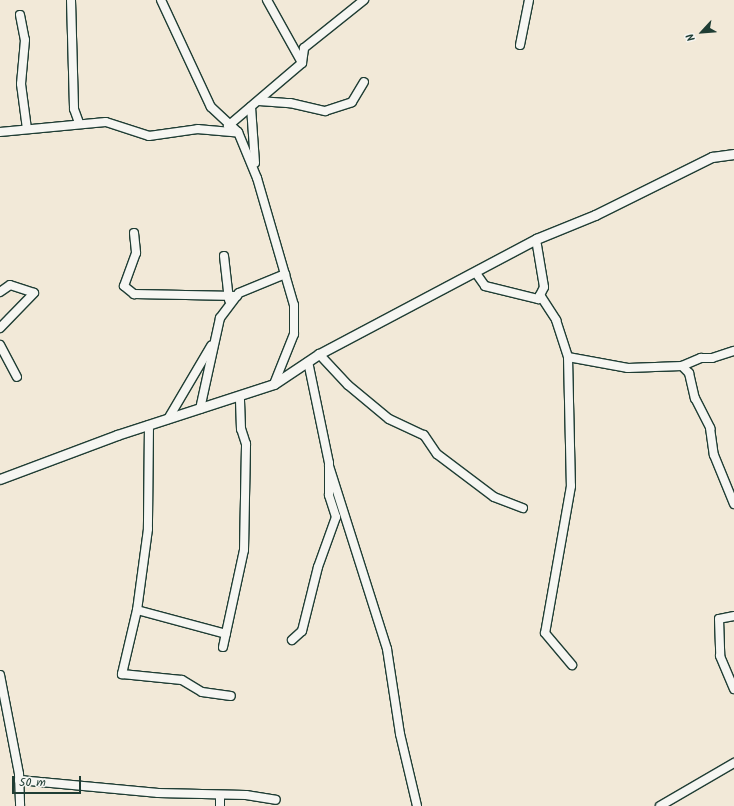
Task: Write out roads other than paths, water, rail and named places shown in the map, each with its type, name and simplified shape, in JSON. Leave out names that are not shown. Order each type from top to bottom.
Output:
[{"type":"street","points":[[71,0],[74,109],[79,123]]},
{"type":"street","points":[[161,0],[211,107],[228,126],[238,132],[256,174],[285,274],[295,321],[289,350],[274,384]]},
{"type":"street","points":[[267,0],[302,63]]},
{"type":"street","points":[[228,126],[302,63],[304,48],[356,3],[364,0]]},
{"type":"street","points":[[520,45],[529,0]]},
{"type":"street","points":[[20,15],[24,40],[22,84],[27,129]]},
{"type":"street","points":[[259,101],[290,103],[325,111],[352,102],[364,82]]},
{"type":"street","points":[[251,107],[256,174]]},
{"type":"street","points":[[0,132],[79,123],[106,122],[149,136],[198,128],[238,132]]},
{"type":"street","points":[[0,479],[149,425],[240,397],[274,384],[319,354],[536,239],[621,202],[712,157],[734,154]]},
{"type":"street","points":[[134,233],[136,253],[124,286],[134,294],[233,296],[285,274]]},
{"type":"street","points":[[478,276],[485,286],[505,292],[523,293],[538,299],[544,287],[537,245]]},
{"type":"street","points":[[200,409],[220,318],[230,305],[233,296],[224,256]]},
{"type":"street","points":[[0,292],[10,285],[34,293],[0,328]]},
{"type":"street","points":[[540,295],[556,320],[568,357],[571,486],[545,633],[572,665]]},
{"type":"street","points":[[168,419],[215,339]]},
{"type":"street","points":[[0,345],[17,377]]},
{"type":"street","points":[[568,357],[628,368],[682,366],[701,358],[712,358],[734,351]]},
{"type":"street","points":[[319,354],[348,385],[389,419],[424,435],[437,454],[494,497],[523,508]]},
{"type":"street","points":[[308,362],[329,466],[387,649],[400,734],[417,806]]},
{"type":"street","points":[[682,366],[688,373],[695,398],[710,428],[714,455],[734,504]]},
{"type":"street","points":[[223,647],[244,550],[246,444],[242,430],[240,397]]},
{"type":"street","points":[[149,425],[148,528],[137,610],[122,674],[182,680],[202,692],[230,696]]},
{"type":"street","points":[[292,640],[302,631],[318,568],[336,517],[329,495],[329,466]]},
{"type":"street","points":[[137,610],[226,634]]},
{"type":"street","points":[[734,616],[719,619],[720,656],[734,689]]},
{"type":"street","points":[[0,675],[19,780],[20,806]]},
{"type":"street","points":[[660,806],[734,763]]},
{"type":"street","points":[[19,780],[158,793],[220,796],[246,795],[276,800]]},
{"type":"street","points":[[220,796],[220,806]]}]
